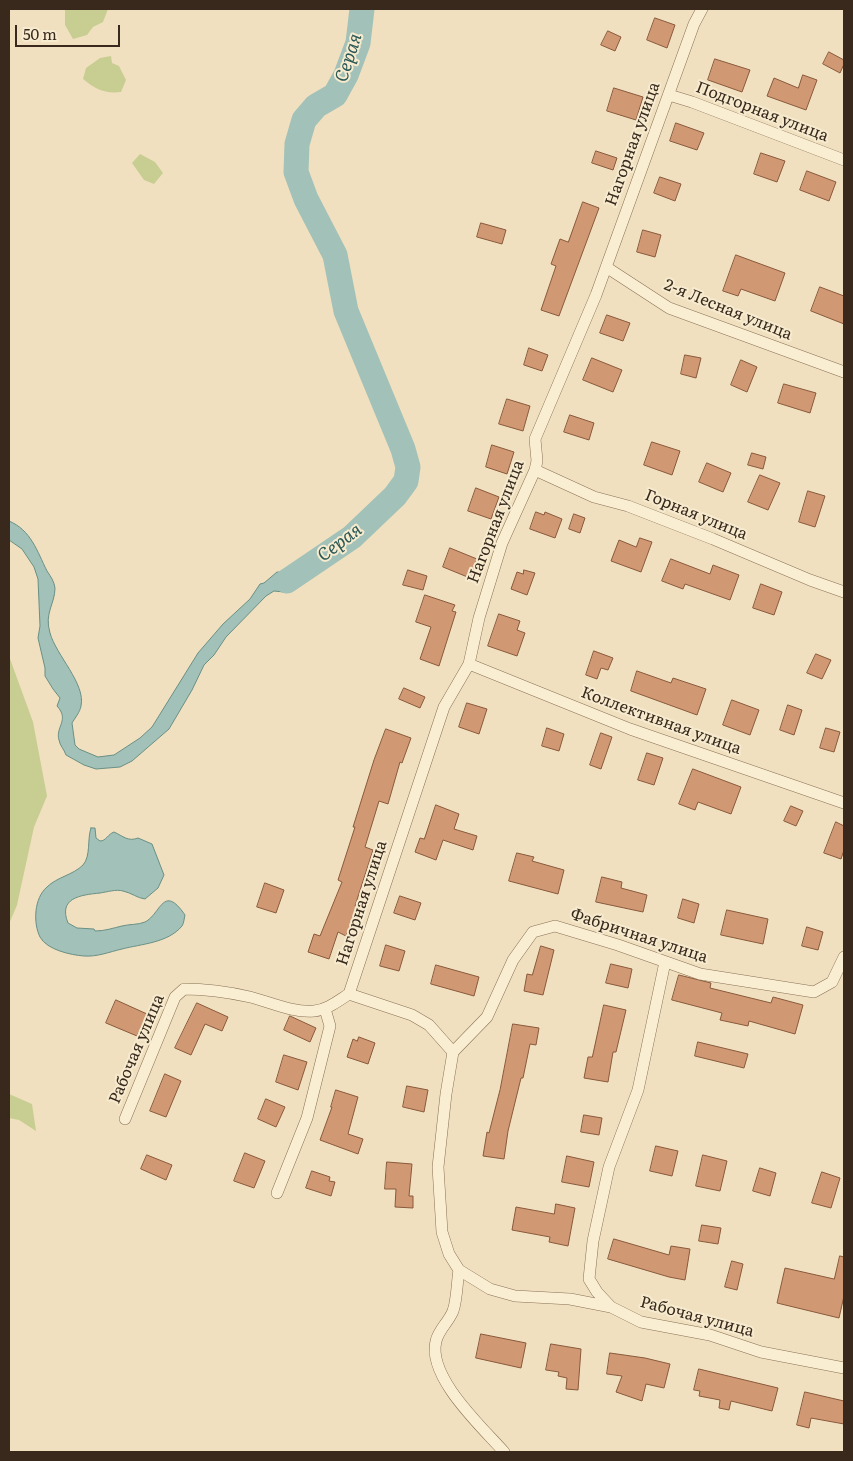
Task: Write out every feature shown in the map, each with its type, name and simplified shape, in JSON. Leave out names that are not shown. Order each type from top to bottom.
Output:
[{"type":"street","name":"Нагорная улица","points":[[349,994],[444,707],[469,664],[479,618],[502,543],[535,470],[537,461],[535,439],[596,295],[702,9]]},
{"type":"street","name":"Подгорная улица","points":[[669,94],[844,160]]},
{"type":"street","name":"2-я Лесная улица","points":[[606,267],[669,308],[844,372]]},
{"type":"street","name":"Горная улица","points":[[535,470],[594,496],[628,506],[844,592]]},
{"type":"street","name":"Коллективная улица","points":[[469,664],[630,729],[844,803]]},
{"type":"street","name":"Фабричная улица","points":[[453,1052],[487,1018],[514,960],[533,932],[555,926],[618,945],[700,974],[814,992],[832,982],[844,957]]},
{"type":"street","points":[[610,1307],[589,1279],[593,1241],[609,1167],[638,1090],[665,962]]},
{"type":"street","name":"Рабочая улица","points":[[125,1119],[175,997],[184,989],[215,991],[248,997],[296,1010],[314,1011],[325,1009],[349,994]]},
{"type":"street","points":[[349,994],[412,1015],[429,1025],[453,1052],[446,1094],[438,1167],[442,1232],[449,1254],[459,1270],[453,1311],[439,1331],[435,1344],[437,1364],[444,1381],[461,1404],[504,1452]]},
{"type":"street","points":[[277,1193],[307,1118],[330,1026],[325,1009]]},
{"type":"street","name":"Рабочая улица","points":[[459,1270],[490,1289],[515,1296],[570,1299],[610,1307],[641,1322],[710,1335],[761,1352],[844,1368]]},
{"type":"green space","points":[[65,9],[108,9],[103,22],[93,27],[87,35],[73,39],[65,25]]},
{"type":"green space","points":[[111,56],[112,63],[119,66],[126,80],[121,92],[100,90],[83,79],[86,68],[100,58]]},
{"type":"green space","points":[[140,154],[155,162],[163,173],[154,184],[144,180],[132,163]]},
{"type":"green space","points":[[9,656],[33,722],[47,796],[34,827],[17,905],[9,924]]},
{"type":"green space","points":[[9,1094],[32,1104],[36,1131],[19,1120],[9,1118]]},
{"type":"water","points":[[9,521],[23,530],[33,542],[54,583],[55,594],[49,614],[48,626],[53,642],[75,679],[81,697],[79,713],[72,723],[75,745],[79,749],[98,757],[114,755],[140,738],[152,727],[198,653],[223,624],[250,599],[260,584],[277,572],[287,572],[296,568],[311,557],[319,566],[284,592],[274,591],[266,596],[226,637],[214,655],[204,665],[169,729],[132,761],[120,767],[96,769],[66,755],[60,742],[58,735],[62,715],[57,706],[60,698],[45,676],[38,638],[40,626],[38,579],[34,567],[22,549],[9,540]]},
{"type":"water","points":[[91,828],[95,828],[96,838],[100,841],[114,832],[128,839],[138,838],[152,844],[164,875],[158,888],[145,899],[117,890],[85,895],[73,899],[66,908],[68,923],[77,928],[94,929],[95,931],[139,924],[150,918],[167,901],[172,901],[185,915],[183,925],[176,932],[154,942],[89,956],[60,951],[43,942],[36,925],[39,897],[51,884],[83,865],[87,857]]},
{"type":"building","points":[[655,18],[675,25],[667,48],[647,40]]},
{"type":"building","points":[[608,31],[621,37],[615,51],[601,45]]},
{"type":"building","points":[[829,52],[844,60],[840,73],[823,64]]},
{"type":"building","points":[[715,59],[750,70],[742,92],[708,80]]},
{"type":"building","points":[[803,75],[817,80],[806,110],[767,96],[774,78],[798,88]]},
{"type":"building","points":[[614,88],[643,97],[636,120],[607,111]]},
{"type":"building","points":[[676,123],[704,133],[697,150],[670,141]]},
{"type":"building","points":[[596,151],[617,158],[613,170],[592,163]]},
{"type":"building","points":[[761,153],[785,161],[777,182],[754,174]]},
{"type":"building","points":[[807,171],[836,182],[829,201],[800,190]]},
{"type":"building","points":[[660,177],[681,184],[675,201],[654,193]]},
{"type":"building","points":[[583,202],[599,208],[559,316],[541,310],[556,266],[551,264],[560,239],[568,242]]},
{"type":"building","points":[[481,223],[506,230],[502,244],[477,237]]},
{"type":"building","points":[[643,230],[661,235],[655,257],[637,252]]},
{"type":"building","points":[[736,255],[785,273],[775,301],[741,289],[738,296],[723,291]]},
{"type":"building","points":[[820,287],[844,296],[844,324],[811,311]]},
{"type":"building","points":[[607,315],[630,323],[623,341],[600,333]]},
{"type":"building","points":[[529,348],[548,355],[542,371],[524,365]]},
{"type":"building","points":[[685,355],[701,358],[696,378],[681,374]]},
{"type":"building","points":[[592,358],[622,370],[613,392],[583,380]]},
{"type":"building","points":[[741,360],[757,367],[747,392],[731,385]]},
{"type":"building","points":[[784,384],[816,393],[810,413],[778,403]]},
{"type":"building","points":[[507,399],[530,406],[523,431],[499,424]]},
{"type":"building","points":[[570,415],[594,423],[589,440],[564,432]]},
{"type":"building","points":[[652,442],[680,451],[672,475],[644,465]]},
{"type":"building","points":[[492,445],[514,452],[507,474],[486,467]]},
{"type":"building","points":[[752,453],[766,457],[763,469],[748,465]]},
{"type":"building","points":[[707,463],[731,473],[723,492],[699,482]]},
{"type":"building","points":[[760,475],[780,483],[768,510],[748,502]]},
{"type":"building","points":[[476,488],[499,497],[491,519],[468,511]]},
{"type":"building","points":[[808,491],[825,496],[815,527],[799,522]]},
{"type":"building","points":[[536,512],[544,515],[545,512],[562,519],[555,538],[530,529]]},
{"type":"building","points":[[574,514],[585,518],[580,533],[569,529]]},
{"type":"building","points":[[640,538],[652,542],[641,572],[611,561],[619,540],[636,547]]},
{"type":"building","points":[[450,548],[477,559],[470,578],[443,567]]},
{"type":"building","points":[[671,559],[710,574],[713,565],[739,575],[730,600],[685,584],[683,589],[662,581]]},
{"type":"building","points":[[408,570],[427,576],[423,590],[403,585]]},
{"type":"building","points":[[524,570],[535,573],[527,595],[511,589],[517,572],[523,574]]},
{"type":"building","points":[[761,584],[782,592],[774,615],[753,608]]},
{"type":"building","points":[[425,595],[455,605],[452,611],[456,612],[439,666],[420,659],[431,627],[416,622]]},
{"type":"building","points":[[499,614],[520,621],[517,630],[525,633],[517,656],[488,646]]},
{"type":"building","points":[[594,651],[613,658],[608,670],[601,668],[597,679],[586,675]]},
{"type":"building","points":[[816,654],[831,660],[822,679],[807,673]]},
{"type":"building","points":[[637,671],[671,683],[673,678],[706,689],[697,715],[631,691]]},
{"type":"building","points":[[404,688],[425,697],[420,708],[399,699]]},
{"type":"building","points":[[732,700],[759,710],[750,735],[723,725]]},
{"type":"building","points":[[467,703],[487,709],[479,734],[459,727]]},
{"type":"building","points":[[788,705],[802,710],[794,735],[780,730]]},
{"type":"building","points":[[547,728],[564,734],[559,751],[542,746]]},
{"type":"building","points":[[826,728],[840,732],[834,752],[820,748]]},
{"type":"building","points":[[386,729],[411,738],[402,763],[400,762],[388,804],[379,801],[365,847],[373,850],[355,906],[358,907],[346,936],[338,932],[329,959],[308,952],[314,934],[320,936],[342,882],[338,880],[355,827],[353,827]]},
{"type":"building","points":[[601,733],[612,737],[601,769],[590,765]]},
{"type":"building","points":[[647,753],[663,758],[654,785],[638,780]]},
{"type":"building","points":[[693,769],[741,787],[731,814],[698,802],[695,810],[679,804]]},
{"type":"building","points":[[436,805],[459,814],[454,829],[477,836],[473,850],[443,840],[436,860],[415,852],[420,838],[424,839]]},
{"type":"building","points":[[791,806],[803,811],[796,826],[784,821]]},
{"type":"building","points":[[836,822],[844,826],[844,850],[841,859],[824,853]]},
{"type":"building","points":[[517,853],[534,857],[532,861],[564,870],[558,894],[509,881]]},
{"type":"building","points":[[602,877],[622,882],[621,888],[647,895],[643,912],[596,902]]},
{"type":"building","points":[[265,883],[284,890],[276,913],[257,907]]},
{"type":"building","points":[[400,896],[421,903],[415,920],[394,913]]},
{"type":"building","points":[[683,899],[699,904],[694,923],[678,918]]},
{"type":"building","points":[[727,910],[768,919],[763,944],[721,935]]},
{"type":"building","points":[[807,927],[823,932],[818,950],[802,946]]},
{"type":"building","points":[[386,945],[405,951],[399,971],[380,966]]},
{"type":"building","points":[[541,946],[554,950],[543,995],[524,991],[527,974],[532,975]]},
{"type":"building","points":[[611,964],[632,969],[628,988],[606,983]]},
{"type":"building","points":[[436,965],[479,977],[474,996],[431,984]]},
{"type":"building","points":[[679,975],[711,983],[710,988],[771,1003],[773,997],[803,1005],[795,1034],[749,1021],[748,1026],[720,1020],[722,1013],[672,1000]]},
{"type":"building","points":[[116,1000],[147,1014],[137,1036],[106,1023]]},
{"type":"building","points":[[197,1003],[228,1017],[222,1031],[205,1024],[191,1055],[175,1048]]},
{"type":"building","points":[[604,1005],[626,1010],[616,1052],[613,1052],[608,1082],[584,1078],[588,1057],[592,1057]]},
{"type":"building","points":[[290,1016],[316,1028],[310,1042],[284,1030]]},
{"type":"building","points":[[513,1024],[539,1028],[536,1045],[530,1044],[523,1078],[521,1078],[508,1131],[504,1159],[483,1156],[487,1132],[489,1133],[500,1090]]},
{"type":"building","points":[[359,1037],[375,1043],[368,1064],[347,1057],[353,1039],[357,1041]]},
{"type":"building","points":[[698,1042],[748,1054],[744,1068],[695,1056]]},
{"type":"building","points":[[284,1055],[307,1062],[298,1090],[276,1082]]},
{"type":"building","points":[[165,1074],[181,1081],[166,1117],[150,1111]]},
{"type":"building","points":[[407,1086],[428,1090],[424,1112],[403,1107]]},
{"type":"building","points":[[336,1090],[358,1097],[348,1134],[363,1139],[358,1154],[320,1140]]},
{"type":"building","points":[[266,1099],[285,1107],[276,1127],[258,1119]]},
{"type":"building","points":[[584,1115],[602,1118],[599,1135],[581,1132]]},
{"type":"building","points":[[656,1146],[678,1151],[672,1176],[650,1171]]},
{"type":"building","points":[[245,1153],[265,1161],[254,1188],[234,1181]]},
{"type":"building","points":[[147,1155],[172,1165],[166,1180],[141,1169]]},
{"type":"building","points":[[703,1155],[727,1161],[720,1191],[696,1186]]},
{"type":"building","points":[[567,1156],[594,1162],[589,1187],[562,1182]]},
{"type":"building","points":[[387,1162],[412,1164],[409,1196],[413,1196],[413,1208],[395,1207],[396,1189],[385,1189]]},
{"type":"building","points":[[760,1168],[776,1173],[770,1196],[753,1191]]},
{"type":"building","points":[[312,1171],[330,1177],[329,1181],[335,1182],[331,1196],[306,1188]]},
{"type":"building","points":[[822,1172],[840,1178],[831,1208],[812,1203]]},
{"type":"building","points":[[556,1204],[575,1208],[568,1246],[549,1242],[550,1237],[512,1230],[516,1207],[554,1214]]},
{"type":"building","points":[[702,1225],[721,1228],[718,1244],[699,1241]]},
{"type":"building","points":[[614,1239],[669,1255],[671,1246],[690,1249],[685,1280],[608,1259]]},
{"type":"building","points":[[840,1256],[844,1257],[844,1296],[839,1318],[777,1303],[785,1268],[834,1279]]},
{"type":"building","points":[[732,1261],[743,1264],[737,1290],[725,1287]]},
{"type":"building","points":[[481,1334],[526,1343],[521,1368],[476,1358]]},
{"type":"building","points":[[551,1344],[581,1349],[578,1390],[566,1389],[567,1378],[558,1376],[559,1372],[546,1370]]},
{"type":"building","points":[[610,1353],[670,1364],[664,1388],[646,1384],[642,1401],[616,1392],[622,1376],[607,1374]]},
{"type":"building","points":[[699,1369],[778,1388],[772,1411],[731,1401],[729,1410],[719,1408],[720,1400],[699,1396],[700,1391],[694,1390]]},
{"type":"building","points":[[805,1392],[844,1401],[844,1424],[811,1418],[809,1428],[797,1425]]},
{"type":"waterway","name":"Серая","points":[[287,581],[352,537],[395,496],[406,481],[408,467],[403,449],[346,311],[335,255],[306,199],[296,172],[297,144],[304,120],[316,106],[335,95],[346,75],[358,43],[362,9]]}]
